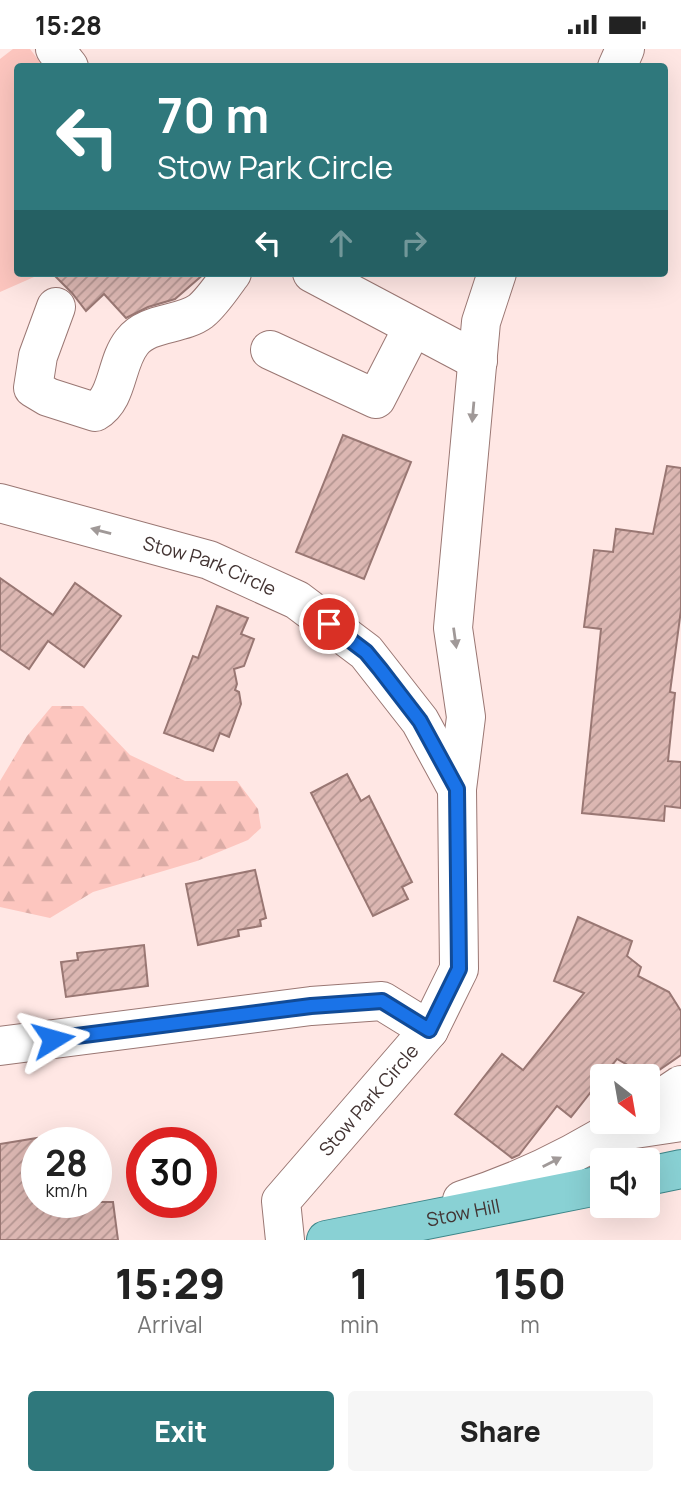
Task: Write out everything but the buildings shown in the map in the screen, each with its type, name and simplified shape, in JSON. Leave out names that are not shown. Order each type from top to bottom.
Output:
[{"type":"main road","points":[[660,1173],[681,1169]]},
{"type":"main road","name":"Stow Hill","points":[[326,1240],[590,1187]]},
{"type":"street","points":[[55,49],[66,63]]},
{"type":"street","points":[[56,307],[38,356],[33,387],[48,397],[95,412],[108,401],[122,360],[138,336],[201,311],[229,277]]},
{"type":"street","points":[[319,277],[478,361]]},
{"type":"street","name":"Stow Park Circle","points":[[285,1240],[281,1201],[429,1030],[459,969],[457,789],[466,717],[453,628],[481,322],[496,277]]},
{"type":"street","points":[[270,350],[376,399],[413,327]]},
{"type":"street","name":"Stow Park Circle","points":[[0,503],[209,560],[297,600],[366,652],[420,721],[457,789]]},
{"type":"street","points":[[0,1046],[311,1006],[382,1001],[429,1030]]},
{"type":"street","points":[[660,1099],[681,1085]]},
{"type":"street","points":[[660,1124],[681,1122]]},
{"type":"street","points":[[373,1229],[505,1187],[606,1134]]},
{"type":"green space","points":[[13,49],[30,49],[41,63],[14,63],[14,277],[34,277],[0,292],[0,59]]},
{"type":"green space","points":[[52,706],[83,706],[130,755],[185,781],[237,781],[258,809],[261,828],[248,840],[197,861],[93,892],[50,918],[0,907],[0,781],[27,736]]},
{"type":"route","points":[[53,1039],[311,1006],[382,1001],[429,1030],[459,969],[457,789],[420,721],[380,669],[366,652],[329,624]]}]
